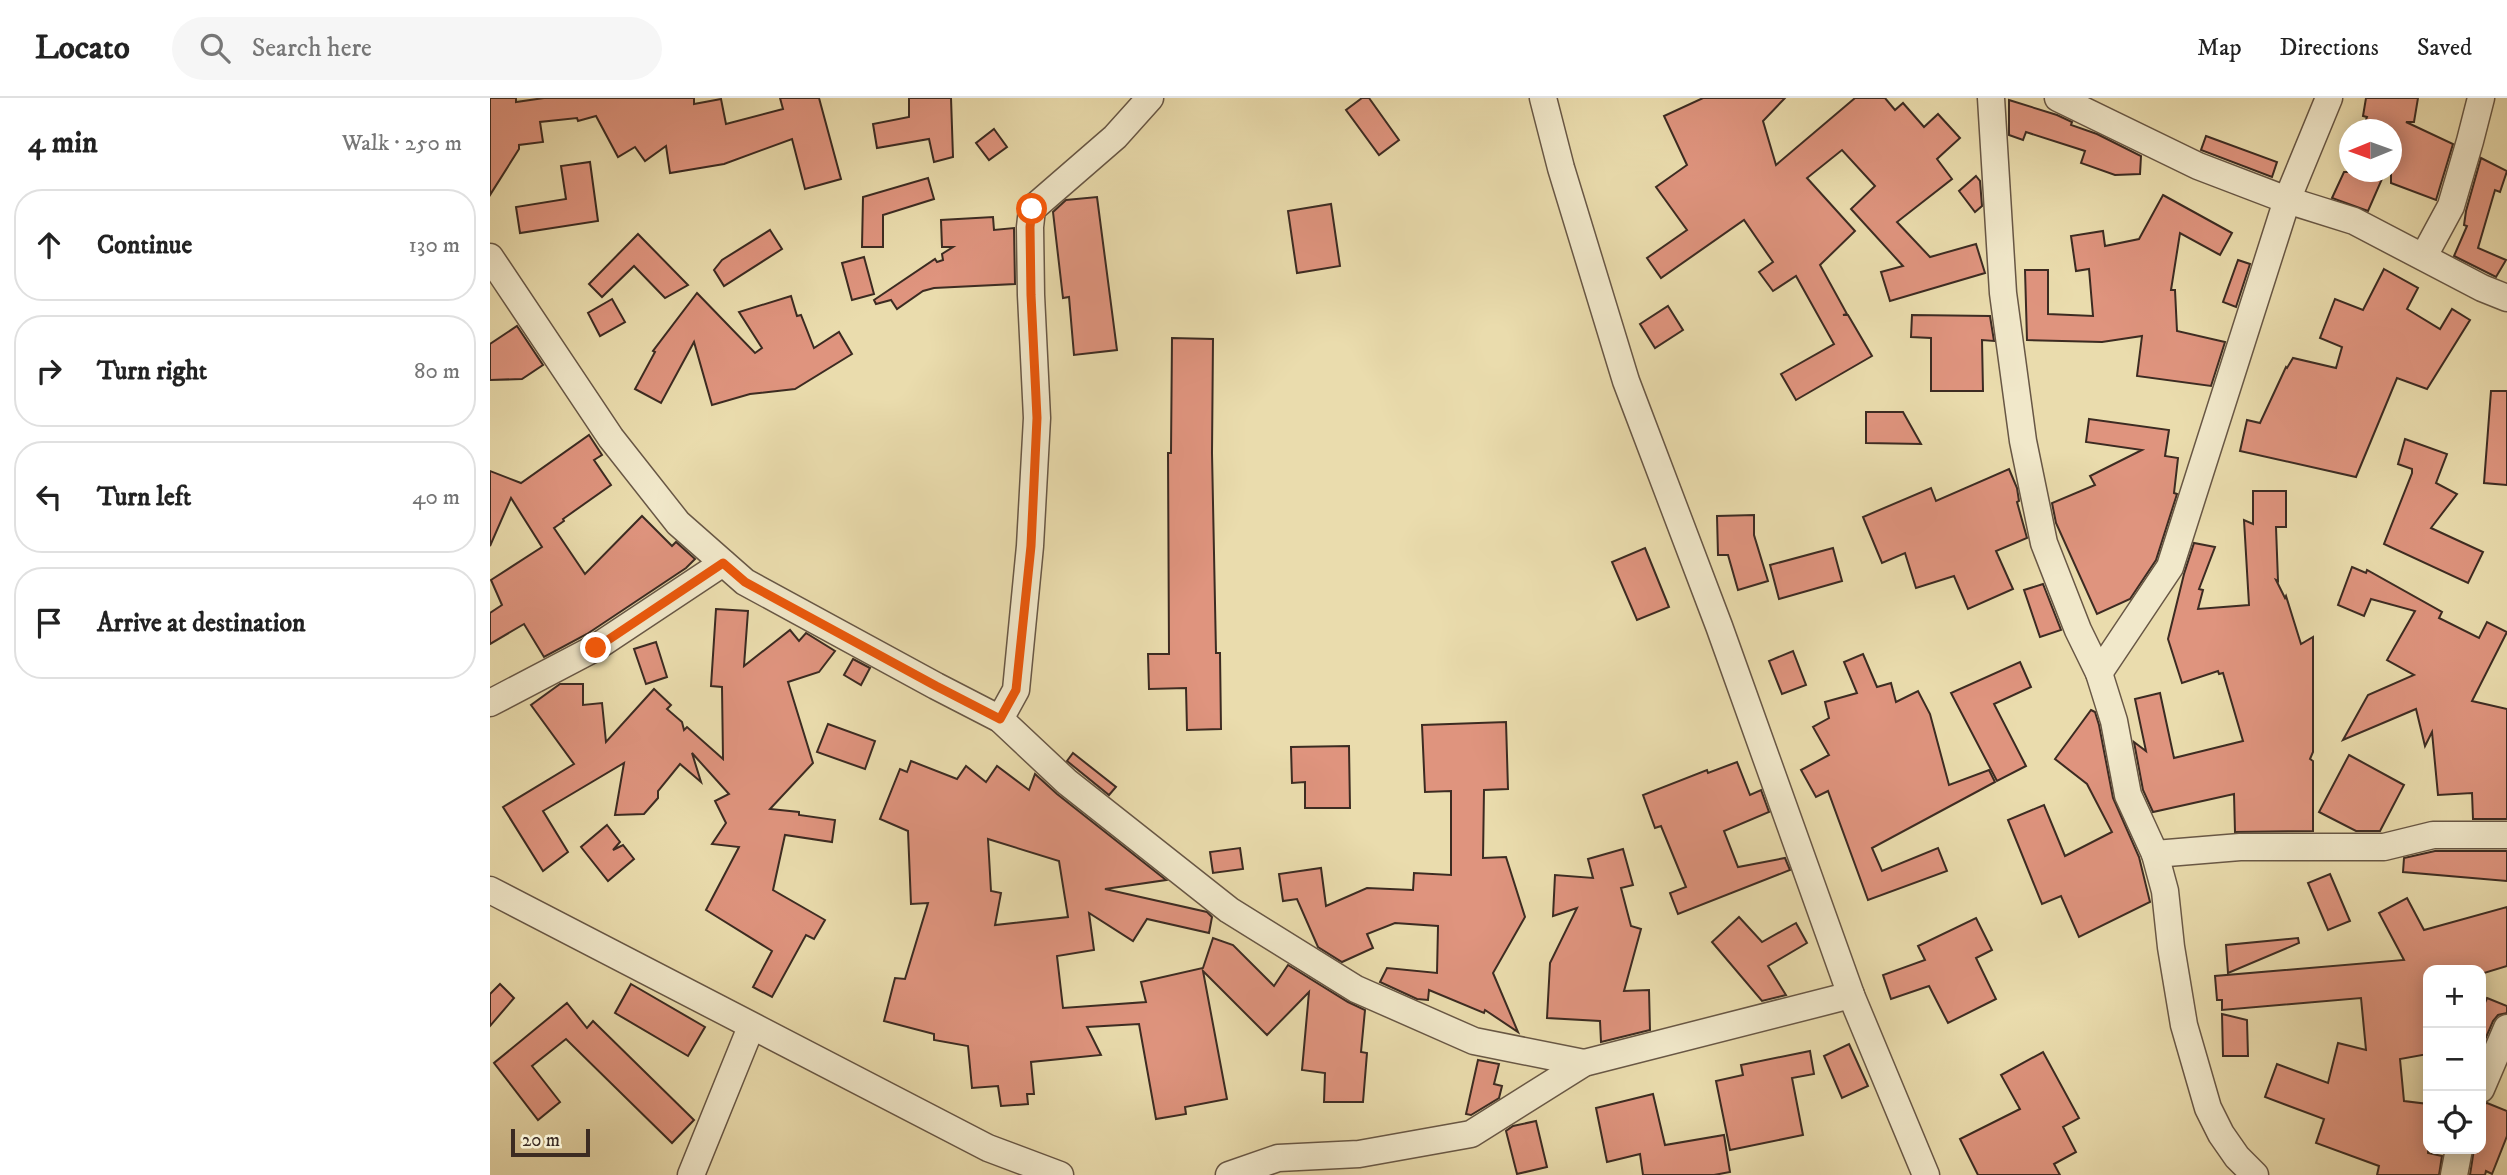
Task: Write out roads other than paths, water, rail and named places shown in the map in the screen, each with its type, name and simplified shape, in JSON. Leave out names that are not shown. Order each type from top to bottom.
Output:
[{"type":"street","points":[[1000,719],[1016,690],[1031,546],[1037,418],[1031,295],[1032,209],[1115,137],[1150,98]]},
{"type":"street","points":[[1543,98],[1560,168],[1626,381],[1719,626],[1851,995],[1926,1175]]},
{"type":"street","points":[[1991,98],[2003,293],[2024,441],[2044,544],[2078,630],[2099,673],[2114,721],[2128,795],[2155,855],[2165,891],[2184,1025],[2208,1108],[2237,1157],[2255,1175]]},
{"type":"street","points":[[2058,98],[2198,166],[2287,200],[2354,221],[2482,288],[2507,298]]},
{"type":"street","points":[[2099,673],[2170,567],[2287,200],[2329,98]]},
{"type":"street","points":[[2424,256],[2451,206],[2481,98]]},
{"type":"street","points":[[490,257],[611,438],[678,523],[745,582],[1000,719],[1067,782],[1229,910],[1356,989],[1474,1041],[1584,1063]]},
{"type":"street","points":[[490,703],[596,648],[723,563]]},
{"type":"street","points":[[2155,855],[2240,847],[2384,846],[2433,835],[2507,835]]},
{"type":"street","points":[[490,890],[988,1148],[1060,1175]]},
{"type":"street","points":[[1229,1175],[1278,1158],[1359,1154],[1471,1134],[1584,1063],[1851,995]]},
{"type":"street","points":[[691,1175],[751,1027]]},
{"type":"street","points":[[2486,1076],[2507,1028]]},
{"type":"street","points":[[2454,1175],[2458,1154]]}]
